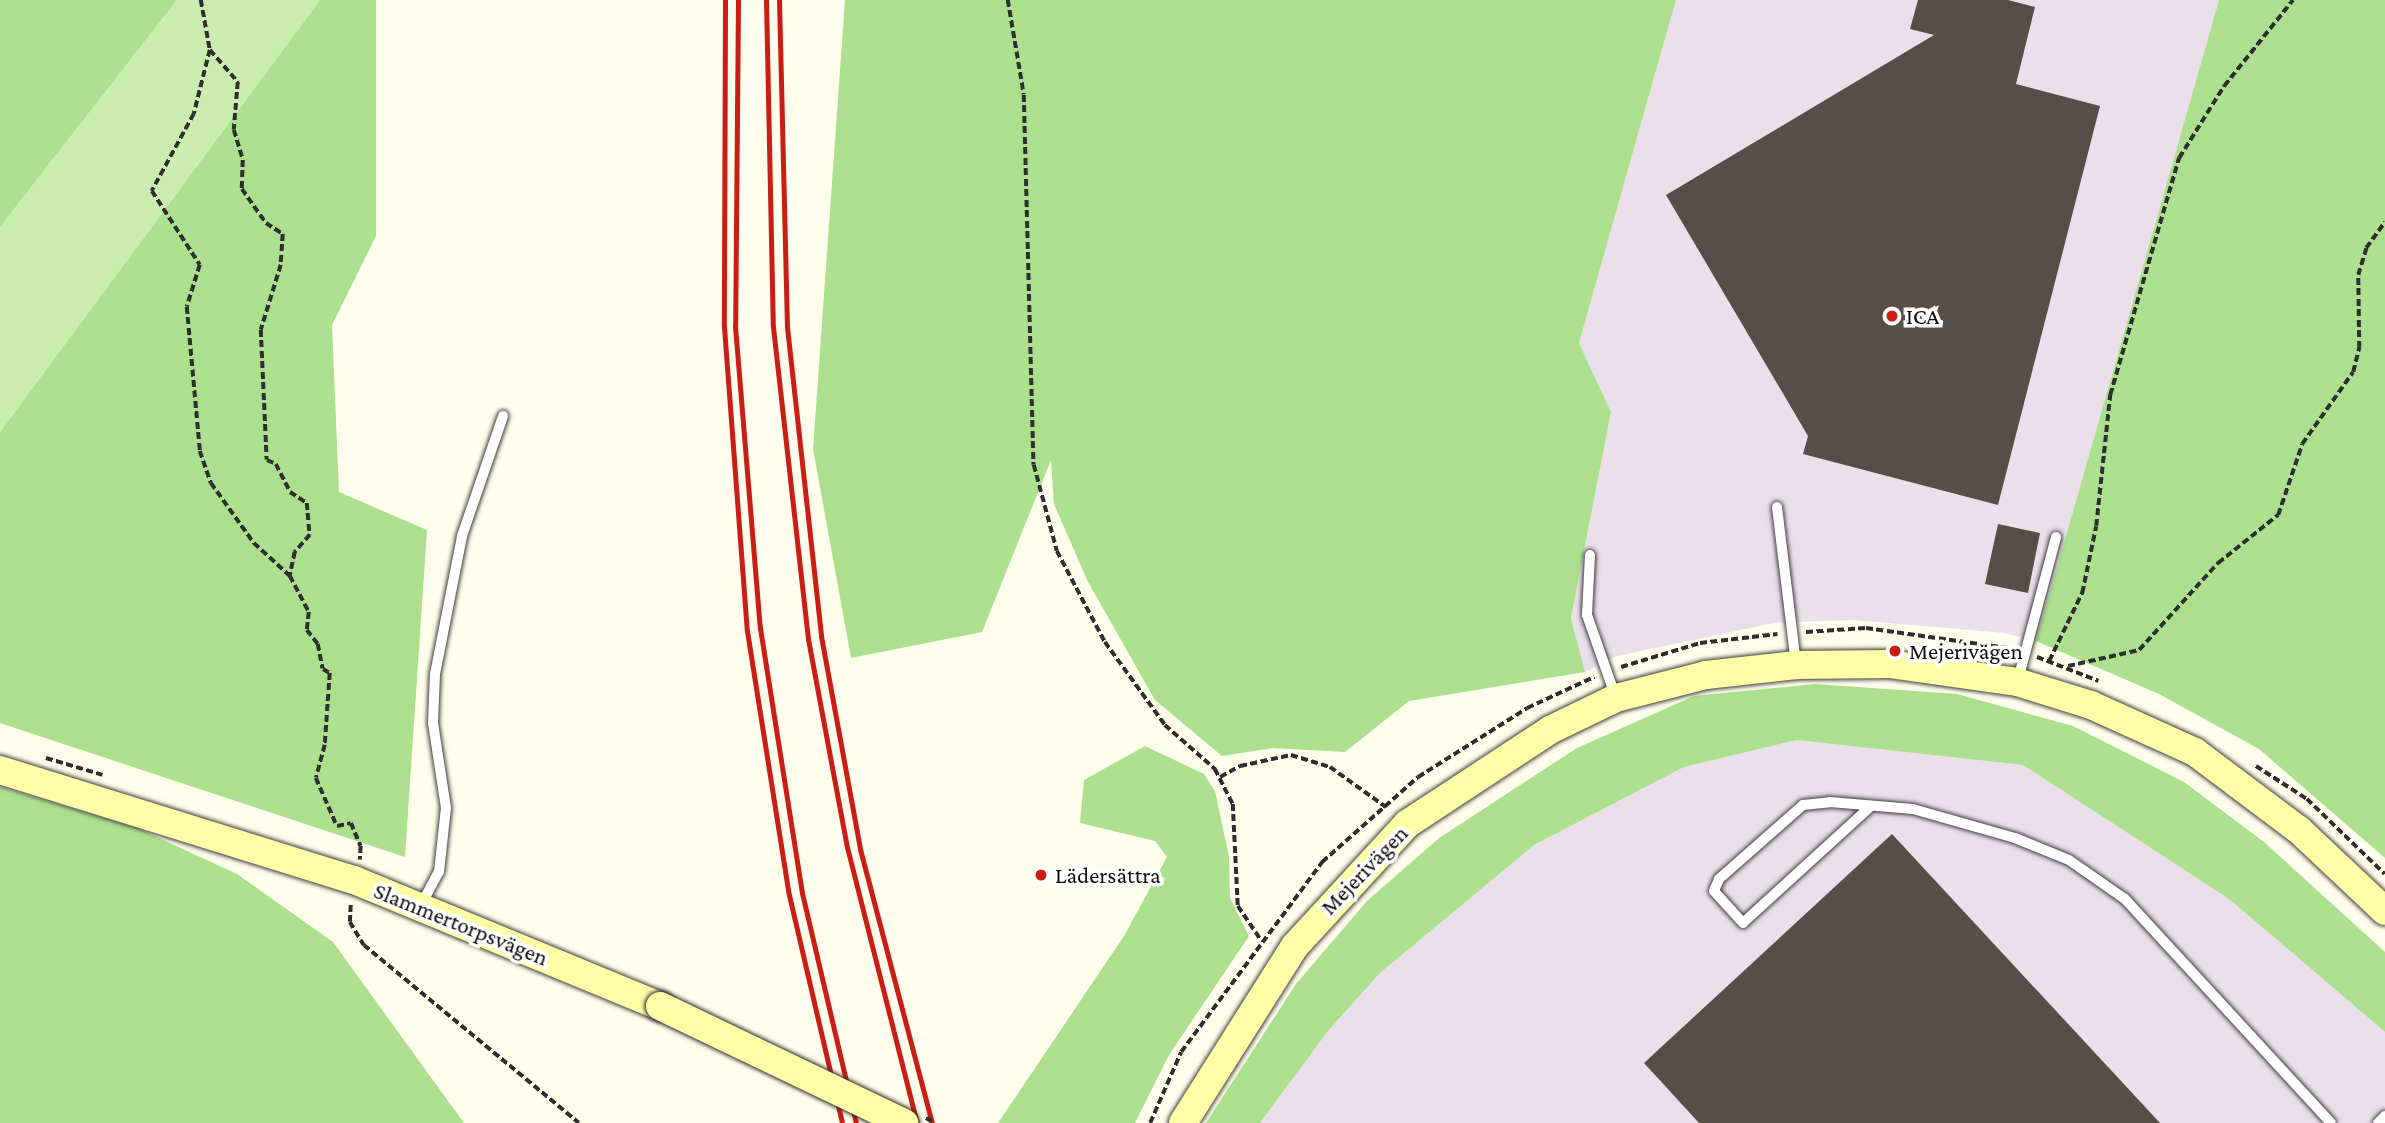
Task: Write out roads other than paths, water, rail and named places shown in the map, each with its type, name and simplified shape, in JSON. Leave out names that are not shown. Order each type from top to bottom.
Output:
[{"type":"street","name":"Mejerivägen","points":[[1182,1123],[1295,946],[1407,824],[1611,685],[1796,665],[1889,664],[2017,682],[2091,705],[2195,752],[2300,830],[2385,911]]},
{"type":"street","name":"Slammertorpsvägen","points":[[0,770],[357,872],[420,907],[660,1006],[904,1123]]},
{"type":"lane","points":[[420,907],[439,872],[446,808],[433,723],[435,674],[462,536],[503,416]]},
{"type":"lane","points":[[1777,506],[1796,665]]},
{"type":"lane","points":[[2017,682],[2056,537]]},
{"type":"lane","points":[[1590,555],[1587,615],[1611,685]]},
{"type":"lane","points":[[1871,806],[1743,923],[1714,891],[1719,879],[1803,805],[1871,806],[1913,809],[2015,838],[2098,876],[2331,1123]]},
{"type":"lane","points":[[2378,1123],[2385,1116]]},
{"type":"railway","points":[[725,0],[724,327],[747,631],[789,895],[842,1123]]},
{"type":"railway","points":[[738,0],[735,326],[760,628],[802,893],[856,1123]]},
{"type":"railway","points":[[766,0],[773,327],[808,639],[847,847],[917,1123]]},
{"type":"railway","points":[[779,0],[787,327],[821,636],[860,849],[932,1123]]},
{"type":"place","name":"ICA","points":[[1892,316]]},
{"type":"place","name":"Mejerivägen","points":[[1895,651]]},
{"type":"place","name":"Lädersättra","points":[[1041,875]]}]
